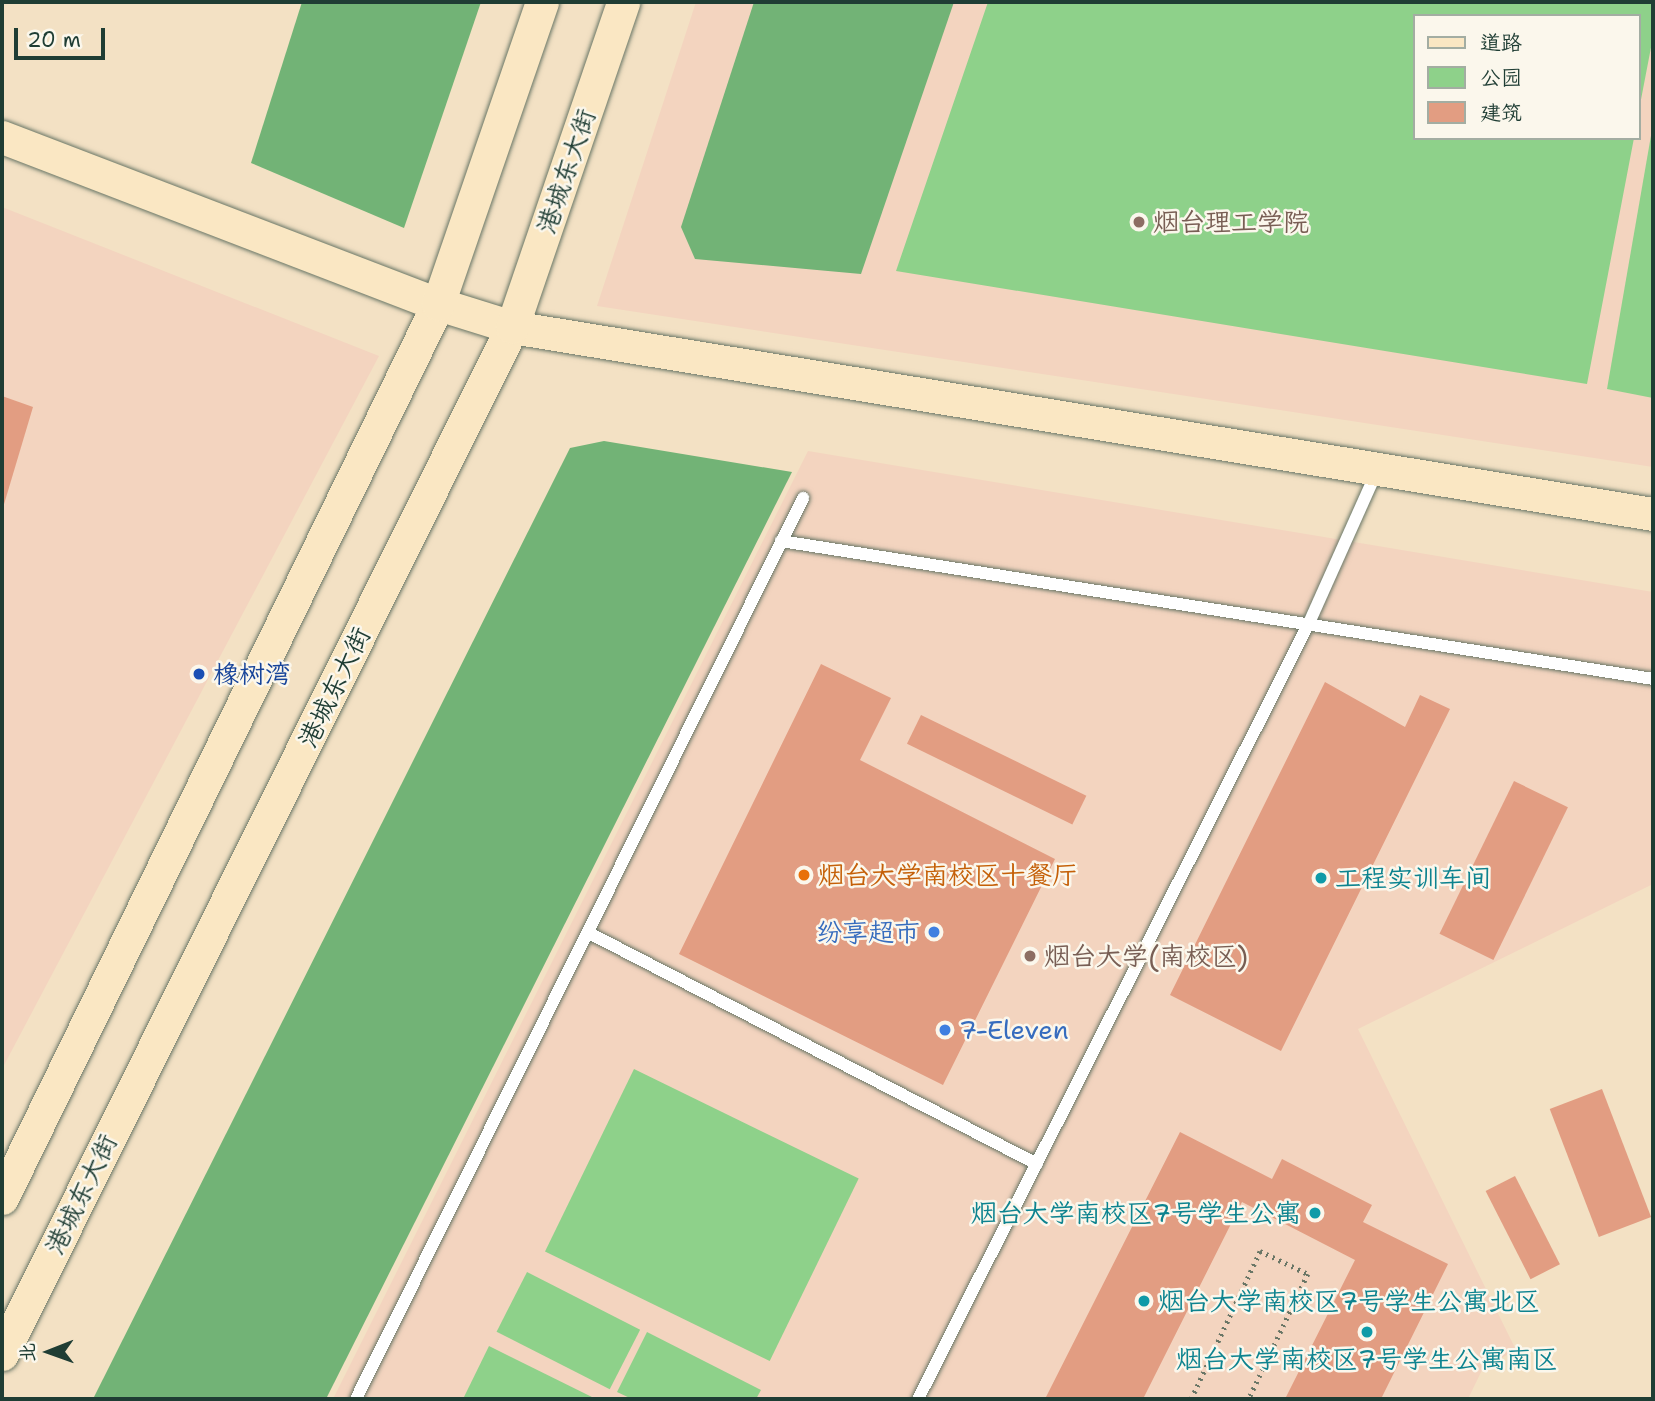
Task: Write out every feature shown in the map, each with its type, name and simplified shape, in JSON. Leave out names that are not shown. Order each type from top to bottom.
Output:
[{"type":"main road","points":[[2,1198],[438,303],[542,2]]},
{"type":"main road","name":"港城东大街","points":[[2,1354],[512,327],[623,2]]},
{"type":"main road","points":[[2,137],[438,303],[512,327],[1653,514]]},
{"type":"lane","points":[[918,1399],[1309,623],[1379,469]]},
{"type":"lane","points":[[356,1399],[803,498]]},
{"type":"lane","points":[[781,541],[1653,679]]},
{"type":"lane","points":[[589,933],[1037,1164]]},
{"type":"path","points":[[1191,1399],[1260,1251],[1308,1274],[1249,1399]]},
{"type":"shaded area","name":"烟台理工学院","points":[[696,2],[1653,2],[1653,467],[597,306]]},
{"type":"shaded area","points":[[2,207],[379,356],[2,1069]]},
{"type":"shaded area","name":"烟台大学(南校区)","points":[[808,451],[1653,592],[1653,884],[1358,1029],[1516,1350],[1483,1368],[1468,1399],[333,1399]]},
{"type":"green space","points":[[302,2],[481,2],[404,228],[251,163]]},
{"type":"green space","points":[[754,2],[954,2],[861,274],[695,259],[681,227]]},
{"type":"green space","points":[[988,2],[1653,2],[1653,37],[1641,100],[1641,14],[1414,14],[1414,140],[1634,140],[1587,384],[896,271]]},
{"type":"green space","points":[[1653,124],[1653,398],[1607,389]]},
{"type":"green space","points":[[604,441],[792,472],[326,1399],[93,1399],[570,448]]},
{"type":"green space","points":[[634,1069],[859,1179],[770,1361],[545,1251]]},
{"type":"green space","points":[[527,1272],[640,1330],[610,1389],[497,1332]]},
{"type":"green space","points":[[647,1332],[761,1390],[756,1399],[632,1399],[617,1392]]},
{"type":"green space","points":[[489,1346],[596,1399],[463,1399]]},
{"type":"building","points":[[2,396],[33,407],[2,511]]},
{"type":"building","points":[[821,664],[891,698],[860,760],[1055,859],[943,1085],[679,954]]},
{"type":"building","name":"工程实训车间","points":[[1325,682],[1405,727],[1420,695],[1450,709],[1281,1051],[1170,995]]},
{"type":"building","points":[[921,715],[1086,796],[1072,824],[907,744]]},
{"type":"building","points":[[1514,781],[1568,807],[1493,960],[1439,934]]},
{"type":"building","points":[[1602,1089],[1651,1217],[1599,1237],[1550,1109]]},
{"type":"building","points":[[1180,1132],[1272,1179],[1282,1159],[1372,1205],[1363,1222],[1448,1264],[1381,1399],[1285,1399],[1355,1260],[1242,1202],[1143,1399],[1045,1399]]},
{"type":"building","points":[[1515,1176],[1560,1264],[1531,1279],[1486,1191]]},
{"type":"place","name":"烟台理工学院","points":[[1139,222]]},
{"type":"place","name":"橡树湾","points":[[199,674]]},
{"type":"place","name":"烟台大学南校区十餐厅","points":[[804,875]]},
{"type":"place","name":"工程实训车间","points":[[1321,878]]},
{"type":"place","name":"纷享超市","points":[[934,932]]},
{"type":"place","name":"烟台大学(南校区)","points":[[1030,956]]},
{"type":"place","name":"7-Eleven","points":[[945,1030]]},
{"type":"place","name":"烟台大学南校区7号学生公寓","points":[[1315,1213]]},
{"type":"place","name":"烟台大学南校区7号学生公寓北区","points":[[1144,1301]]},
{"type":"place","name":"烟台大学南校区7号学生公寓南区","points":[[1367,1332]]}]
